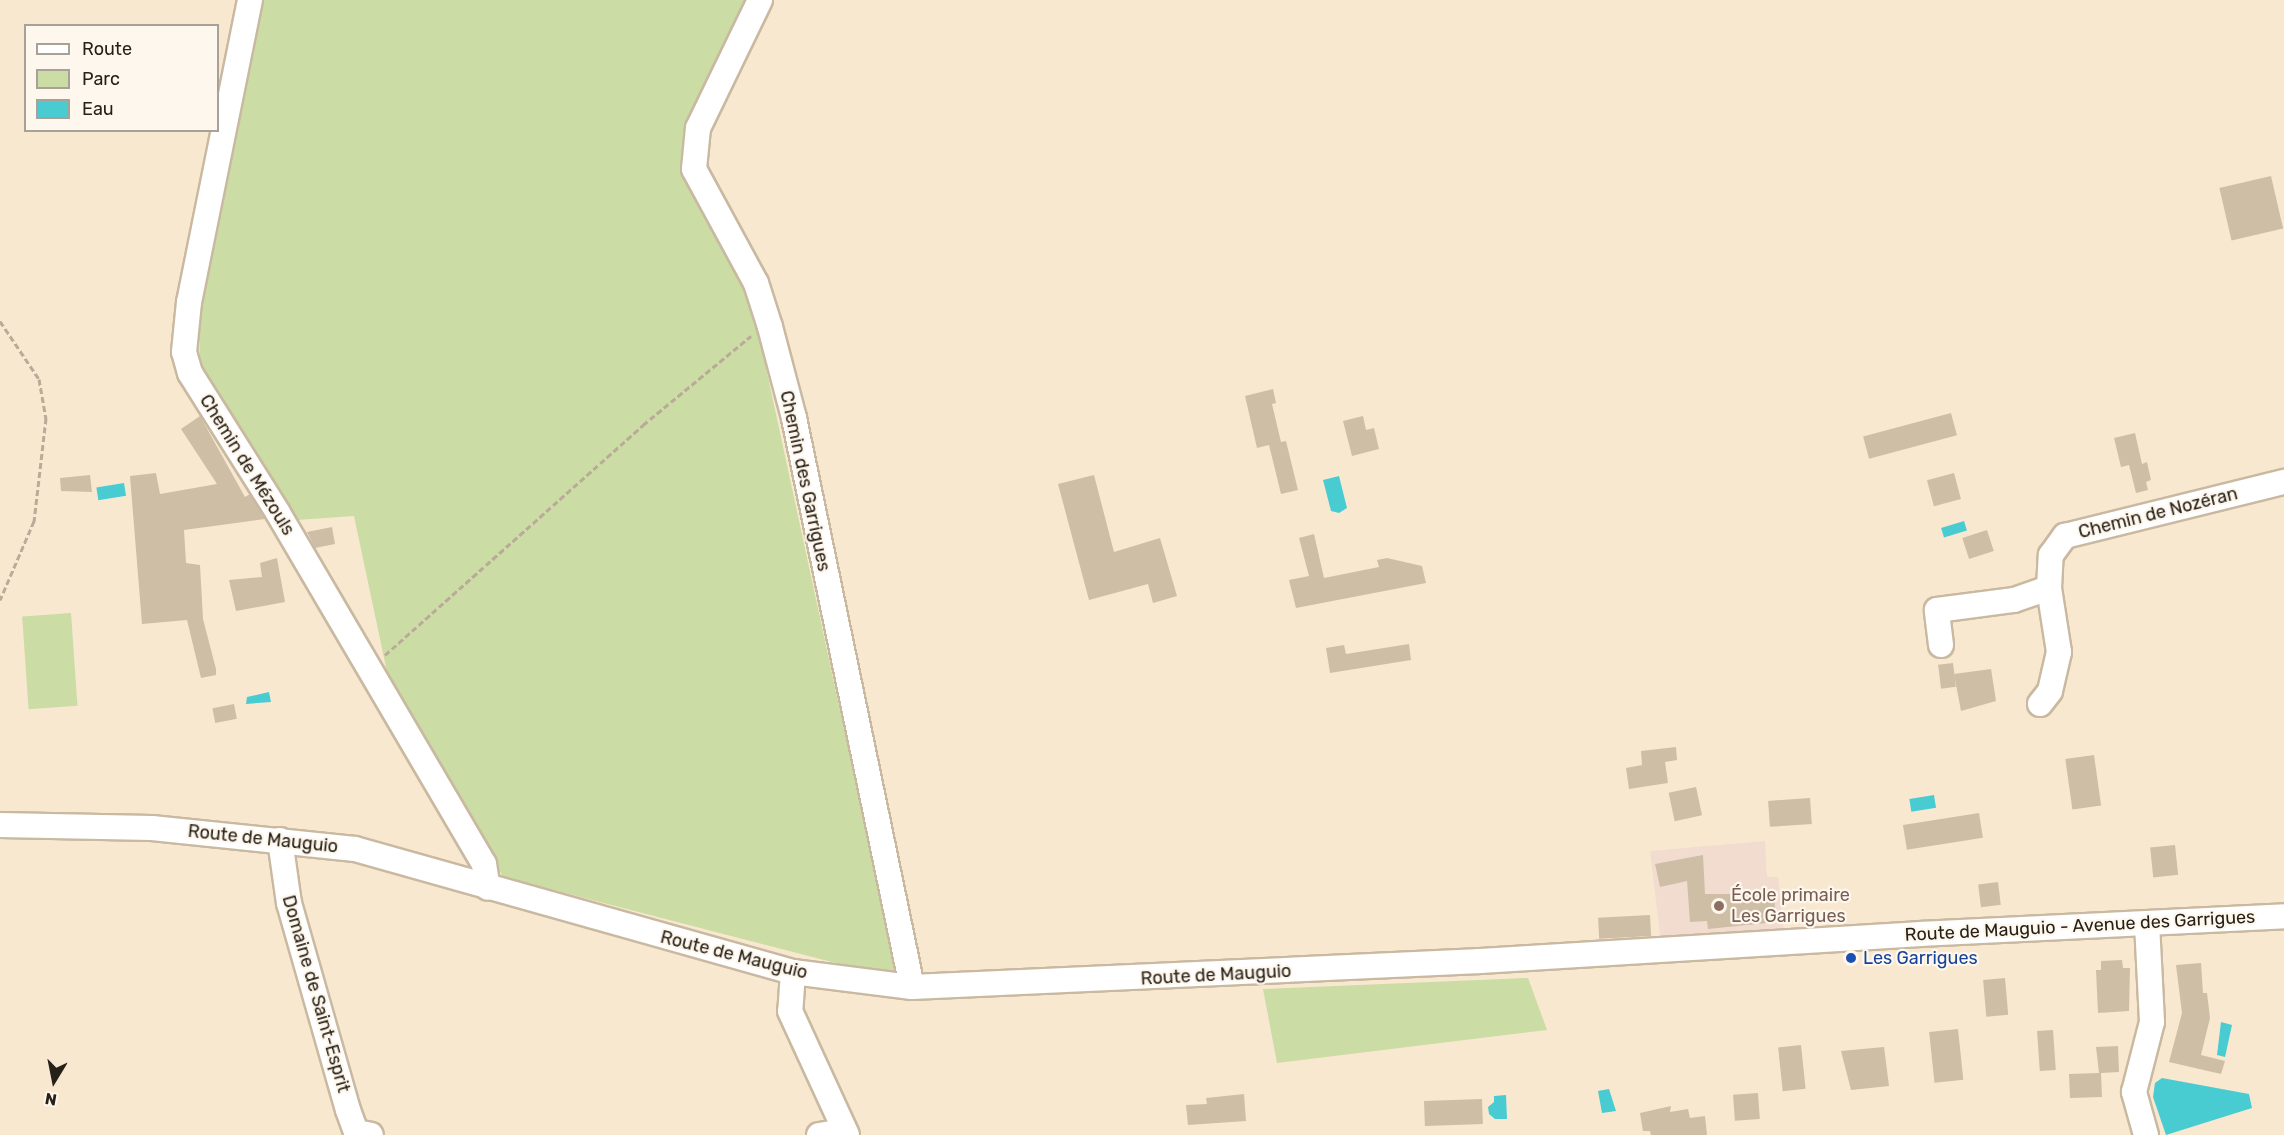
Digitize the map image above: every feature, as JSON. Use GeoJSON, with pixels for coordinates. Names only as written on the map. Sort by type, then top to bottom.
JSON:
{"type":"FeatureCollection","features":[{"type":"Feature","properties":{"kind":"street","name":"Chemin de Mézouls"},"geometry":{"type":"LineString","coordinates":[[250,0],[189,302],[184,352],[190,373],[370,668],[484,864],[488,888]]}},
{"type":"Feature","properties":{"kind":"street","name":"Chemin des Garrigues"},"geometry":{"type":"LineString","coordinates":[[760,0],[698,128],[693,159],[702,189],[756,283],[770,327],[794,418],[822,561],[895,888],[912,987]]}},
{"type":"Feature","properties":{"kind":"street","name":"Chemin de Nozéran"},"geometry":{"type":"LineString","coordinates":[[2040,704],[2049,691],[2059,652],[2049,588],[2051,555],[2065,536],[2284,482]]}},
{"type":"Feature","properties":{"kind":"street"},"geometry":{"type":"LineString","coordinates":[[1941,645],[1936,609],[2014,600],[2049,588]]}},
{"type":"Feature","properties":{"kind":"street","name":"Route de Mauguio"},"geometry":{"type":"LineString","coordinates":[[0,825],[152,828],[355,849],[793,972],[912,987],[1480,961]]}},
{"type":"Feature","properties":{"kind":"street","name":"Domaine de Saint-Esprit"},"geometry":{"type":"LineString","coordinates":[[280,840],[289,903],[348,1110],[356,1132],[371,1135]]}},
{"type":"Feature","properties":{"kind":"street","name":"Route de Mauguio - Avenue des Garrigues"},"geometry":{"type":"LineString","coordinates":[[1480,961],[2284,916]]}},
{"type":"Feature","properties":{"kind":"street"},"geometry":{"type":"LineString","coordinates":[[2146,1135],[2134,1092],[2152,1022],[2147,924]]}},
{"type":"Feature","properties":{"kind":"street"},"geometry":{"type":"LineString","coordinates":[[793,972],[790,1011],[846,1133],[819,1135]]}},
{"type":"Feature","properties":{"kind":"path"},"geometry":{"type":"LineString","coordinates":[[0,321],[39,380],[46,418],[33,521],[0,600]]}},
{"type":"Feature","properties":{"kind":"path"},"geometry":{"type":"LineString","coordinates":[[370,668],[724,355],[770,327]]}},
{"type":"Feature","properties":{"kind":"shaded area","name":"École primaire Les Garrigues"},"geometry":{"type":"Polygon","coordinates":[[[1765,841],[1767,877],[1778,877],[1784,933],[1661,943],[1650,851],[1765,841]]]}},
{"type":"Feature","properties":{"kind":"green space"},"geometry":{"type":"Polygon","coordinates":[[[263,0],[748,0],[681,161],[686,180],[752,303],[898,979],[503,877],[387,672],[354,516],[297,520],[200,375],[199,319],[263,0]]]}},
{"type":"Feature","properties":{"kind":"green space"},"geometry":{"type":"Polygon","coordinates":[[[71,613],[77,706],[29,709],[22,616],[71,613]]]}},
{"type":"Feature","properties":{"kind":"green space"},"geometry":{"type":"Polygon","coordinates":[[[1528,978],[1547,1030],[1277,1063],[1263,989],[1528,978]]]}},
{"type":"Feature","properties":{"kind":"water"},"geometry":{"type":"Polygon","coordinates":[[[1339,476],[1347,508],[1339,513],[1331,511],[1323,480],[1339,476]]]}},
{"type":"Feature","properties":{"kind":"water"},"geometry":{"type":"Polygon","coordinates":[[[124,483],[126,496],[98,500],[96,487],[124,483]]]}},
{"type":"Feature","properties":{"kind":"water"},"geometry":{"type":"Polygon","coordinates":[[[1964,521],[1967,531],[1944,538],[1941,528],[1964,521]]]}},
{"type":"Feature","properties":{"kind":"water"},"geometry":{"type":"Polygon","coordinates":[[[269,692],[271,702],[246,704],[247,697],[269,692]]]}},
{"type":"Feature","properties":{"kind":"water"},"geometry":{"type":"Polygon","coordinates":[[[1934,795],[1936,808],[1911,812],[1909,799],[1934,795]]]}},
{"type":"Feature","properties":{"kind":"water"},"geometry":{"type":"Polygon","coordinates":[[[2221,1022],[2232,1025],[2225,1057],[2217,1055],[2221,1022]]]}},
{"type":"Feature","properties":{"kind":"water"},"geometry":{"type":"Polygon","coordinates":[[[2162,1078],[2249,1094],[2252,1108],[2166,1135],[2153,1097],[2155,1083],[2162,1078]]]}},
{"type":"Feature","properties":{"kind":"water"},"geometry":{"type":"Polygon","coordinates":[[[1609,1089],[1616,1111],[1602,1113],[1598,1091],[1609,1089]]]}},
{"type":"Feature","properties":{"kind":"water"},"geometry":{"type":"Polygon","coordinates":[[[1506,1095],[1507,1119],[1495,1119],[1489,1114],[1488,1107],[1494,1102],[1494,1096],[1506,1095]]]}},
{"type":"Feature","properties":{"kind":"building"},"geometry":{"type":"Polygon","coordinates":[[[2271,176],[2283,229],[2232,241],[2219,188],[2271,176]]]}},
{"type":"Feature","properties":{"kind":"building"},"geometry":{"type":"Polygon","coordinates":[[[1273,389],[1276,403],[1272,404],[1281,442],[1286,441],[1298,490],[1281,494],[1269,445],[1257,448],[1245,396],[1273,389]]]}},
{"type":"Feature","properties":{"kind":"building"},"geometry":{"type":"Polygon","coordinates":[[[1951,413],[1957,435],[1869,459],[1863,437],[1951,413]]]}},
{"type":"Feature","properties":{"kind":"building"},"geometry":{"type":"Polygon","coordinates":[[[200,416],[245,497],[250,494],[265,519],[184,530],[186,563],[200,565],[203,619],[216,669],[216,675],[201,678],[187,620],[142,624],[130,476],[156,473],[160,494],[217,484],[181,429],[200,416]]]}},
{"type":"Feature","properties":{"kind":"building"},"geometry":{"type":"Polygon","coordinates":[[[1363,416],[1366,430],[1374,428],[1379,449],[1352,456],[1343,421],[1363,416]]]}},
{"type":"Feature","properties":{"kind":"building"},"geometry":{"type":"Polygon","coordinates":[[[2135,433],[2142,464],[2147,462],[2151,480],[2146,482],[2148,490],[2136,493],[2129,465],[2121,467],[2114,438],[2135,433]]]}},
{"type":"Feature","properties":{"kind":"building"},"geometry":{"type":"Polygon","coordinates":[[[1954,473],[1961,499],[1934,506],[1927,480],[1954,473]]]}},
{"type":"Feature","properties":{"kind":"building"},"geometry":{"type":"Polygon","coordinates":[[[90,475],[92,492],[61,491],[60,478],[90,475]]]}},
{"type":"Feature","properties":{"kind":"building"},"geometry":{"type":"Polygon","coordinates":[[[1094,475],[1114,552],[1160,538],[1177,596],[1153,603],[1148,584],[1089,600],[1058,484],[1094,475]]]}},
{"type":"Feature","properties":{"kind":"building"},"geometry":{"type":"Polygon","coordinates":[[[332,527],[335,544],[315,548],[307,532],[332,527]]]}},
{"type":"Feature","properties":{"kind":"building"},"geometry":{"type":"Polygon","coordinates":[[[1987,530],[1994,551],[1969,559],[1962,538],[1987,530]]]}},
{"type":"Feature","properties":{"kind":"building"},"geometry":{"type":"Polygon","coordinates":[[[1314,534],[1324,578],[1379,567],[1377,560],[1387,558],[1422,566],[1426,583],[1296,608],[1289,580],[1309,576],[1299,538],[1314,534]]]}},
{"type":"Feature","properties":{"kind":"building"},"geometry":{"type":"Polygon","coordinates":[[[277,558],[285,602],[236,611],[229,580],[262,577],[260,563],[277,558]]]}},
{"type":"Feature","properties":{"kind":"building"},"geometry":{"type":"Polygon","coordinates":[[[1409,644],[1411,660],[1330,673],[1326,648],[1344,645],[1346,654],[1409,644]]]}},
{"type":"Feature","properties":{"kind":"building"},"geometry":{"type":"Polygon","coordinates":[[[1953,663],[1956,687],[1941,689],[1938,665],[1953,663]]]}},
{"type":"Feature","properties":{"kind":"building"},"geometry":{"type":"Polygon","coordinates":[[[1991,669],[1996,701],[1961,711],[1954,674],[1991,669]]]}},
{"type":"Feature","properties":{"kind":"building"},"geometry":{"type":"Polygon","coordinates":[[[234,704],[237,719],[215,723],[212,708],[234,704]]]}},
{"type":"Feature","properties":{"kind":"building"},"geometry":{"type":"Polygon","coordinates":[[[1676,747],[1677,760],[1665,762],[1668,783],[1629,789],[1626,768],[1642,765],[1641,751],[1676,747]]]}},
{"type":"Feature","properties":{"kind":"building"},"geometry":{"type":"Polygon","coordinates":[[[2094,755],[2101,806],[2072,810],[2065,759],[2094,755]]]}},
{"type":"Feature","properties":{"kind":"building"},"geometry":{"type":"Polygon","coordinates":[[[1696,787],[1702,815],[1675,821],[1669,793],[1696,787]]]}},
{"type":"Feature","properties":{"kind":"building"},"geometry":{"type":"Polygon","coordinates":[[[1810,798],[1812,824],[1770,827],[1768,801],[1810,798]]]}},
{"type":"Feature","properties":{"kind":"building"},"geometry":{"type":"Polygon","coordinates":[[[1979,813],[1983,838],[1907,850],[1903,825],[1979,813]]]}},
{"type":"Feature","properties":{"kind":"building"},"geometry":{"type":"Polygon","coordinates":[[[2175,845],[2178,875],[2153,877],[2150,848],[2175,845]]]}},
{"type":"Feature","properties":{"kind":"building"},"geometry":{"type":"Polygon","coordinates":[[[1703,855],[1705,894],[1774,894],[1776,922],[1708,929],[1707,921],[1690,922],[1687,881],[1660,887],[1655,864],[1703,855]]]}},
{"type":"Feature","properties":{"kind":"building"},"geometry":{"type":"Polygon","coordinates":[[[1998,882],[2001,905],[1981,907],[1978,884],[1998,882]]]}},
{"type":"Feature","properties":{"kind":"building"},"geometry":{"type":"Polygon","coordinates":[[[1650,915],[1651,936],[1599,939],[1598,918],[1650,915]]]}},
{"type":"Feature","properties":{"kind":"building"},"geometry":{"type":"Polygon","coordinates":[[[2122,960],[2123,968],[2130,968],[2129,1011],[2098,1013],[2096,970],[2101,970],[2101,961],[2122,960]]]}},
{"type":"Feature","properties":{"kind":"building"},"geometry":{"type":"Polygon","coordinates":[[[2201,963],[2203,993],[2207,993],[2210,1018],[2201,1055],[2225,1061],[2221,1074],[2169,1062],[2182,1013],[2176,965],[2201,963]]]}},
{"type":"Feature","properties":{"kind":"building"},"geometry":{"type":"Polygon","coordinates":[[[2005,978],[2008,1015],[1986,1017],[1983,980],[2005,978]]]}},
{"type":"Feature","properties":{"kind":"building"},"geometry":{"type":"Polygon","coordinates":[[[1958,1029],[1963,1080],[1934,1083],[1929,1032],[1958,1029]]]}},
{"type":"Feature","properties":{"kind":"building"},"geometry":{"type":"Polygon","coordinates":[[[2053,1030],[2056,1070],[2040,1071],[2037,1031],[2053,1030]]]}},
{"type":"Feature","properties":{"kind":"building"},"geometry":{"type":"Polygon","coordinates":[[[1801,1045],[1806,1089],[1783,1091],[1778,1047],[1801,1045]]]}},
{"type":"Feature","properties":{"kind":"building"},"geometry":{"type":"Polygon","coordinates":[[[2118,1046],[2119,1072],[2101,1073],[2102,1097],[2070,1098],[2069,1074],[2099,1073],[2096,1047],[2118,1046]]]}},
{"type":"Feature","properties":{"kind":"building"},"geometry":{"type":"Polygon","coordinates":[[[1884,1047],[1889,1086],[1851,1090],[1841,1051],[1884,1047]]]}},
{"type":"Feature","properties":{"kind":"building"},"geometry":{"type":"Polygon","coordinates":[[[1758,1093],[1760,1119],[1735,1121],[1733,1095],[1758,1093]]]}},
{"type":"Feature","properties":{"kind":"building"},"geometry":{"type":"Polygon","coordinates":[[[1244,1094],[1246,1121],[1188,1125],[1186,1105],[1207,1104],[1206,1098],[1244,1094]]]}},
{"type":"Feature","properties":{"kind":"building"},"geometry":{"type":"Polygon","coordinates":[[[1482,1099],[1483,1124],[1425,1126],[1424,1101],[1482,1099]]]}},
{"type":"Feature","properties":{"kind":"building"},"geometry":{"type":"Polygon","coordinates":[[[1671,1106],[1670,1112],[1688,1109],[1690,1118],[1705,1116],[1707,1135],[1651,1135],[1650,1131],[1643,1131],[1640,1113],[1671,1106]]]}},
{"type":"Feature","properties":{"kind":"place","name":"École primaire Les Garrigues"},"geometry":{"type":"Point","coordinates":[1719,906]}},
{"type":"Feature","properties":{"kind":"place","name":"Les Garrigues"},"geometry":{"type":"Point","coordinates":[1851,958]}}]}
